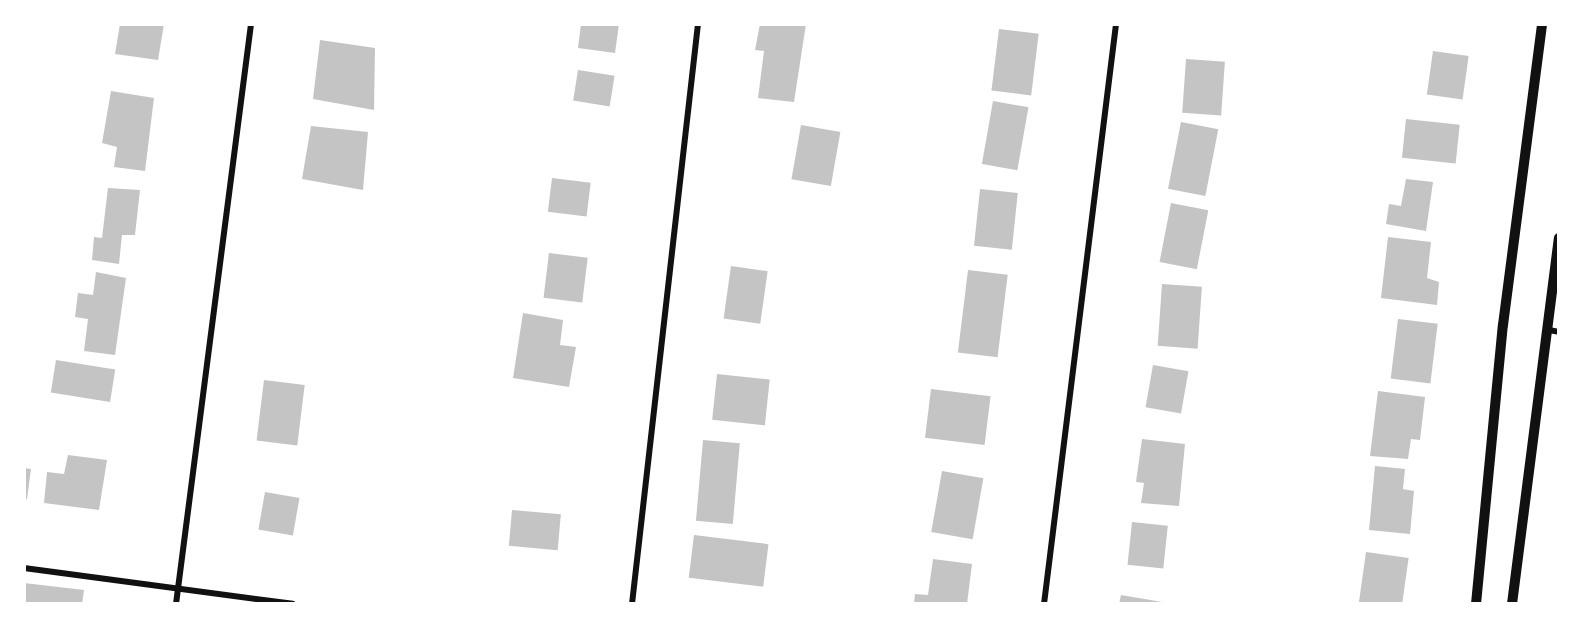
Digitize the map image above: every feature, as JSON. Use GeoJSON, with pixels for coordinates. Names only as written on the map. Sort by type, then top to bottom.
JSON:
{"type":"FeatureCollection","features":[{"type":"Feature","properties":{"kind":"street"},"geometry":{"type":"LineString","coordinates":[[176,604],[251,24]]}},
{"type":"Feature","properties":{"kind":"street"},"geometry":{"type":"LineString","coordinates":[[632,604],[698,24]]}},
{"type":"Feature","properties":{"kind":"street"},"geometry":{"type":"LineString","coordinates":[[1044,604],[1116,24]]}},
{"type":"Feature","properties":{"kind":"street"},"geometry":{"type":"LineString","coordinates":[[1476,604],[1503,325],[1542,24]]}},
{"type":"Feature","properties":{"kind":"street"},"geometry":{"type":"LineString","coordinates":[[1512,604],[1554,331],[1559,238]]}},
{"type":"Feature","properties":{"kind":"street"},"geometry":{"type":"LineString","coordinates":[[24,568],[293,604]]}},
{"type":"Feature","properties":{"kind":"building"},"geometry":{"type":"Polygon","coordinates":[[[120,24],[164,24],[158,60],[115,54],[120,24]]]}},
{"type":"Feature","properties":{"kind":"building"},"geometry":{"type":"Polygon","coordinates":[[[581,24],[619,24],[615,53],[578,48],[581,24]]]}},
{"type":"Feature","properties":{"kind":"building"},"geometry":{"type":"Polygon","coordinates":[[[760,24],[806,24],[794,102],[758,98],[764,51],[755,50],[760,24]]]}},
{"type":"Feature","properties":{"kind":"building"},"geometry":{"type":"Polygon","coordinates":[[[999,29],[1039,34],[1031,95],[991,91],[999,29]]]}},
{"type":"Feature","properties":{"kind":"building"},"geometry":{"type":"Polygon","coordinates":[[[320,40],[375,48],[374,110],[313,99],[320,40]]]}},
{"type":"Feature","properties":{"kind":"building"},"geometry":{"type":"Polygon","coordinates":[[[1433,51],[1469,56],[1463,100],[1427,95],[1433,51]]]}},
{"type":"Feature","properties":{"kind":"building"},"geometry":{"type":"Polygon","coordinates":[[[1186,59],[1225,62],[1221,116],[1182,113],[1186,59]]]}},
{"type":"Feature","properties":{"kind":"building"},"geometry":{"type":"Polygon","coordinates":[[[578,70],[615,76],[610,106],[573,101],[578,70]]]}},
{"type":"Feature","properties":{"kind":"building"},"geometry":{"type":"Polygon","coordinates":[[[111,91],[154,98],[145,171],[114,167],[117,147],[102,143],[111,91]]]}},
{"type":"Feature","properties":{"kind":"building"},"geometry":{"type":"Polygon","coordinates":[[[993,101],[1028,107],[1017,170],[982,164],[993,101]]]}},
{"type":"Feature","properties":{"kind":"building"},"geometry":{"type":"Polygon","coordinates":[[[1406,119],[1460,125],[1456,163],[1402,158],[1406,119]]]}},
{"type":"Feature","properties":{"kind":"building"},"geometry":{"type":"Polygon","coordinates":[[[1181,122],[1218,129],[1205,196],[1168,189],[1181,122]]]}},
{"type":"Feature","properties":{"kind":"building"},"geometry":{"type":"Polygon","coordinates":[[[801,125],[840,132],[831,186],[791,179],[801,125]]]}},
{"type":"Feature","properties":{"kind":"building"},"geometry":{"type":"Polygon","coordinates":[[[311,126],[368,132],[363,190],[302,179],[311,126]]]}},
{"type":"Feature","properties":{"kind":"building"},"geometry":{"type":"Polygon","coordinates":[[[552,178],[591,183],[587,216],[548,212],[552,178]]]}},
{"type":"Feature","properties":{"kind":"building"},"geometry":{"type":"Polygon","coordinates":[[[1406,179],[1433,182],[1426,231],[1386,224],[1389,204],[1401,206],[1406,179]]]}},
{"type":"Feature","properties":{"kind":"building"},"geometry":{"type":"Polygon","coordinates":[[[108,188],[140,190],[135,235],[122,235],[119,264],[92,260],[94,237],[102,238],[108,188]]]}},
{"type":"Feature","properties":{"kind":"building"},"geometry":{"type":"Polygon","coordinates":[[[980,189],[1018,193],[1012,250],[974,246],[980,189]]]}},
{"type":"Feature","properties":{"kind":"building"},"geometry":{"type":"Polygon","coordinates":[[[1171,203],[1208,210],[1197,269],[1160,262],[1171,203]]]}},
{"type":"Feature","properties":{"kind":"building"},"geometry":{"type":"Polygon","coordinates":[[[1388,237],[1431,242],[1427,278],[1439,282],[1437,305],[1381,298],[1388,237]]]}},
{"type":"Feature","properties":{"kind":"building"},"geometry":{"type":"Polygon","coordinates":[[[549,253],[588,258],[582,302],[544,298],[549,253]]]}},
{"type":"Feature","properties":{"kind":"building"},"geometry":{"type":"Polygon","coordinates":[[[731,266],[768,271],[760,324],[724,318],[731,266]]]}},
{"type":"Feature","properties":{"kind":"building"},"geometry":{"type":"Polygon","coordinates":[[[968,270],[1008,275],[998,357],[958,352],[968,270]]]}},
{"type":"Feature","properties":{"kind":"building"},"geometry":{"type":"Polygon","coordinates":[[[96,272],[126,278],[115,355],[84,351],[88,319],[75,317],[78,293],[93,295],[96,272]]]}},
{"type":"Feature","properties":{"kind":"building"},"geometry":{"type":"Polygon","coordinates":[[[1162,284],[1202,287],[1198,349],[1158,346],[1162,284]]]}},
{"type":"Feature","properties":{"kind":"building"},"geometry":{"type":"Polygon","coordinates":[[[523,313],[563,320],[560,345],[576,347],[569,387],[513,378],[523,313]]]}},
{"type":"Feature","properties":{"kind":"building"},"geometry":{"type":"Polygon","coordinates":[[[1398,319],[1438,324],[1430,383],[1391,379],[1398,319]]]}},
{"type":"Feature","properties":{"kind":"building"},"geometry":{"type":"Polygon","coordinates":[[[56,360],[115,369],[110,402],[51,393],[56,360]]]}},
{"type":"Feature","properties":{"kind":"building"},"geometry":{"type":"Polygon","coordinates":[[[1153,365],[1188,371],[1181,414],[1146,407],[1153,365]]]}},
{"type":"Feature","properties":{"kind":"building"},"geometry":{"type":"Polygon","coordinates":[[[717,374],[770,380],[765,425],[712,420],[717,374]]]}},
{"type":"Feature","properties":{"kind":"building"},"geometry":{"type":"Polygon","coordinates":[[[264,380],[305,385],[297,446],[257,441],[264,380]]]}},
{"type":"Feature","properties":{"kind":"building"},"geometry":{"type":"Polygon","coordinates":[[[931,389],[991,396],[985,445],[925,438],[931,389]]]}},
{"type":"Feature","properties":{"kind":"building"},"geometry":{"type":"Polygon","coordinates":[[[1378,391],[1425,397],[1420,440],[1411,439],[1408,459],[1370,456],[1378,391]]]}},
{"type":"Feature","properties":{"kind":"building"},"geometry":{"type":"Polygon","coordinates":[[[1142,439],[1185,444],[1179,506],[1141,503],[1144,483],[1136,482],[1142,439]]]}},
{"type":"Feature","properties":{"kind":"building"},"geometry":{"type":"Polygon","coordinates":[[[703,440],[740,443],[733,524],[696,521],[703,440]]]}},
{"type":"Feature","properties":{"kind":"building"},"geometry":{"type":"Polygon","coordinates":[[[68,455],[107,460],[99,510],[44,503],[47,472],[64,474],[68,455]]]}},
{"type":"Feature","properties":{"kind":"building"},"geometry":{"type":"Polygon","coordinates":[[[1375,466],[1405,469],[1403,489],[1414,491],[1410,534],[1369,530],[1375,466]]]}},
{"type":"Feature","properties":{"kind":"building"},"geometry":{"type":"Polygon","coordinates":[[[24,468],[31,469],[27,499],[24,499],[24,468]]]}},
{"type":"Feature","properties":{"kind":"building"},"geometry":{"type":"Polygon","coordinates":[[[942,471],[983,478],[973,539],[931,532],[942,471]]]}},
{"type":"Feature","properties":{"kind":"building"},"geometry":{"type":"Polygon","coordinates":[[[265,492],[299,498],[293,536],[258,529],[265,492]]]}},
{"type":"Feature","properties":{"kind":"building"},"geometry":{"type":"Polygon","coordinates":[[[512,510],[561,514],[558,550],[509,546],[512,510]]]}},
{"type":"Feature","properties":{"kind":"building"},"geometry":{"type":"Polygon","coordinates":[[[1132,522],[1168,526],[1163,569],[1128,565],[1132,522]]]}},
{"type":"Feature","properties":{"kind":"building"},"geometry":{"type":"Polygon","coordinates":[[[694,535],[768,544],[763,587],[689,578],[694,535]]]}},
{"type":"Feature","properties":{"kind":"building"},"geometry":{"type":"Polygon","coordinates":[[[1366,552],[1409,558],[1402,604],[1359,603],[1366,552]]]}},
{"type":"Feature","properties":{"kind":"building"},"geometry":{"type":"Polygon","coordinates":[[[933,559],[972,564],[967,604],[914,604],[915,594],[928,595],[933,559]]]}},
{"type":"Feature","properties":{"kind":"building"},"geometry":{"type":"Polygon","coordinates":[[[24,583],[84,590],[82,604],[24,604],[24,583]]]}},
{"type":"Feature","properties":{"kind":"building"},"geometry":{"type":"Polygon","coordinates":[[[1121,595],[1162,602],[1162,604],[1119,604],[1121,595]]]}}]}
